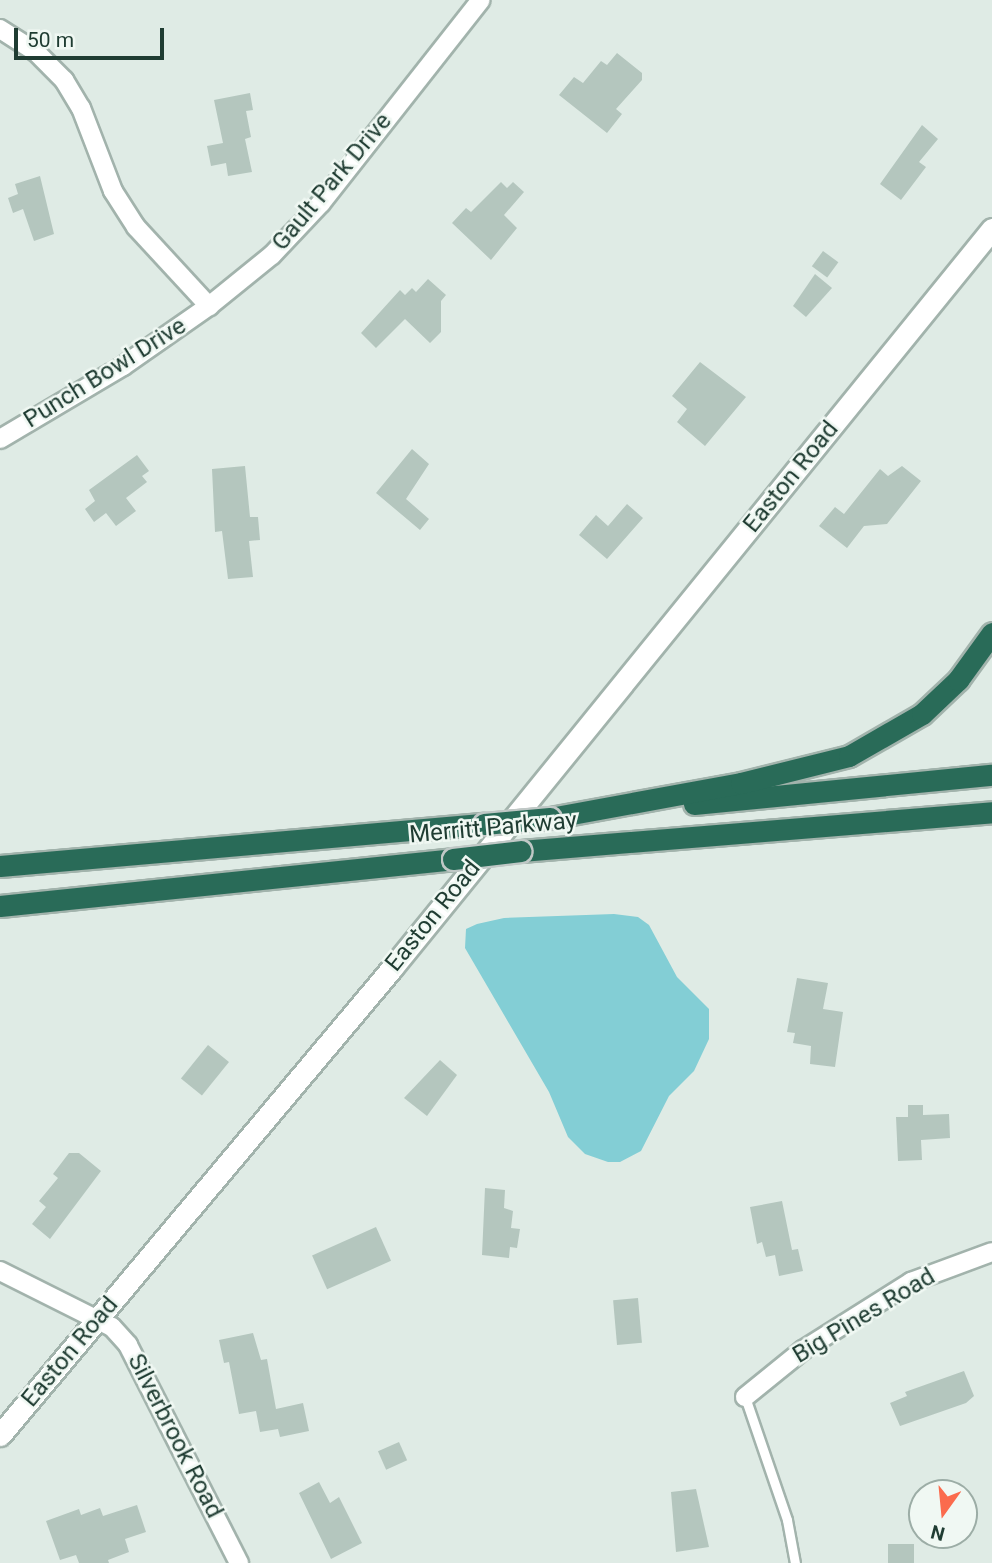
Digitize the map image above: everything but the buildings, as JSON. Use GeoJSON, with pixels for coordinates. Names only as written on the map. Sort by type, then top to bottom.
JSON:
{"type":"FeatureCollection","features":[{"type":"Feature","properties":{"kind":"highway"},"geometry":{"type":"LineString","coordinates":[[550,818],[741,783],[849,756],[922,714],[958,680],[992,633]]}},
{"type":"Feature","properties":{"kind":"highway","name":"Merritt Parkway"},"geometry":{"type":"LineString","coordinates":[[0,866],[550,818],[992,775]]}},
{"type":"Feature","properties":{"kind":"highway","name":"Merritt Parkway"},"geometry":{"type":"LineString","coordinates":[[0,906],[521,851],[992,812]]}},
{"type":"Feature","properties":{"kind":"main road","name":"Easton Road"},"geometry":{"type":"LineString","coordinates":[[0,1435],[392,968],[992,229]]}},
{"type":"Feature","properties":{"kind":"street","name":"Gault Park Drive"},"geometry":{"type":"LineString","coordinates":[[209,306],[306,220],[481,0]]}},
{"type":"Feature","properties":{"kind":"street"},"geometry":{"type":"LineString","coordinates":[[0,29],[36,52],[64,80],[130,218],[209,306]]}},
{"type":"Feature","properties":{"kind":"street","name":"Punch Bowl Drive"},"geometry":{"type":"LineString","coordinates":[[0,439],[123,366],[209,306]]}},
{"type":"Feature","properties":{"kind":"street","name":"Big Pines Road"},"geometry":{"type":"LineString","coordinates":[[746,1397],[803,1350],[911,1282],[992,1252]]}},
{"type":"Feature","properties":{"kind":"street","name":"Silverbrook Road"},"geometry":{"type":"LineString","coordinates":[[0,1271],[98,1320],[128,1345],[239,1563]]}},
{"type":"Feature","properties":{"kind":"lane"},"geometry":{"type":"LineString","coordinates":[[746,1397],[787,1520],[795,1563]]}},
{"type":"Feature","properties":{"kind":"water"},"geometry":{"type":"Polygon","coordinates":[[[614,914],[638,917],[649,925],[677,977],[709,1009],[709,1039],[694,1071],[669,1096],[641,1151],[620,1162],[608,1162],[585,1154],[568,1137],[549,1092],[465,948],[466,929],[477,924],[504,918],[614,914]]]}}]}
